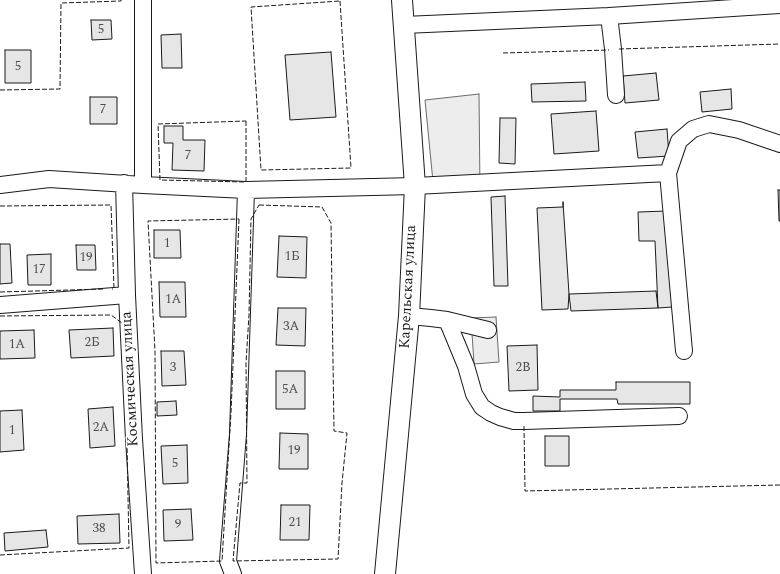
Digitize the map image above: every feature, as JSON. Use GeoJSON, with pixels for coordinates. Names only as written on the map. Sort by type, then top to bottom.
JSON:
{"type":"FeatureCollection","features":[{"type":"Feature","properties":{"kind":"main road","name":"Карельская улица"},"geometry":{"type":"LineString","coordinates":[[385,574],[409,316],[415,186],[402,0]]}},
{"type":"Feature","properties":{"kind":"street"},"geometry":{"type":"LineString","coordinates":[[143,0],[143,185]]}},
{"type":"Feature","properties":{"kind":"street"},"geometry":{"type":"LineString","coordinates":[[404,25],[609,16],[780,5]]}},
{"type":"Feature","properties":{"kind":"street"},"geometry":{"type":"LineString","coordinates":[[609,16],[616,95]]}},
{"type":"Feature","properties":{"kind":"street"},"geometry":{"type":"LineString","coordinates":[[684,351],[668,173],[679,141],[693,129],[709,124],[739,130],[780,144]]}},
{"type":"Feature","properties":{"kind":"street"},"geometry":{"type":"LineString","coordinates":[[0,185],[50,179],[246,190],[415,186],[668,173]]}},
{"type":"Feature","properties":{"kind":"street","name":"Космическая улица"},"geometry":{"type":"LineString","coordinates":[[124,184],[127,295],[134,440],[143,574]]}},
{"type":"Feature","properties":{"kind":"street"},"geometry":{"type":"LineString","coordinates":[[232,574],[228,561],[238,434],[246,190]]}},
{"type":"Feature","properties":{"kind":"street"},"geometry":{"type":"LineString","coordinates":[[0,305],[127,295]]}},
{"type":"Feature","properties":{"kind":"street"},"geometry":{"type":"LineString","coordinates":[[409,316],[447,320],[488,330]]}},
{"type":"Feature","properties":{"kind":"street"},"geometry":{"type":"LineString","coordinates":[[447,320],[466,366],[474,394],[482,407],[500,417],[514,421],[524,421],[679,416]]}},
{"type":"Feature","properties":{"kind":"shaded area"},"geometry":{"type":"Polygon","coordinates":[[[479,94],[480,190],[434,192],[425,100],[479,94]]]}},
{"type":"Feature","properties":{"kind":"shaded area"},"geometry":{"type":"Polygon","coordinates":[[[496,317],[499,362],[474,364],[471,318],[496,317]]]}},
{"type":"Feature","properties":{"kind":"building"},"geometry":{"type":"Polygon","coordinates":[[[91,20],[111,20],[112,39],[92,40],[91,20]]]}},
{"type":"Feature","properties":{"kind":"building"},"geometry":{"type":"Polygon","coordinates":[[[181,34],[182,68],[162,68],[161,35],[181,34]]]}},
{"type":"Feature","properties":{"kind":"building"},"geometry":{"type":"Polygon","coordinates":[[[5,50],[31,50],[31,83],[5,83],[5,50]]]}},
{"type":"Feature","properties":{"kind":"building"},"geometry":{"type":"Polygon","coordinates":[[[331,52],[336,117],[290,120],[285,55],[331,52]]]}},
{"type":"Feature","properties":{"kind":"building"},"geometry":{"type":"Polygon","coordinates":[[[656,73],[659,100],[625,103],[623,76],[656,73]]]}},
{"type":"Feature","properties":{"kind":"building"},"geometry":{"type":"Polygon","coordinates":[[[585,82],[586,101],[532,102],[531,84],[585,82]]]}},
{"type":"Feature","properties":{"kind":"building"},"geometry":{"type":"Polygon","coordinates":[[[731,89],[732,109],[702,112],[700,92],[731,89]]]}},
{"type":"Feature","properties":{"kind":"building"},"geometry":{"type":"Polygon","coordinates":[[[90,97],[117,97],[117,124],[90,124],[90,97]]]}},
{"type":"Feature","properties":{"kind":"building"},"geometry":{"type":"Polygon","coordinates":[[[596,111],[599,151],[554,154],[551,114],[596,111]]]}},
{"type":"Feature","properties":{"kind":"building"},"geometry":{"type":"Polygon","coordinates":[[[500,118],[516,118],[515,164],[499,163],[500,118]]]}},
{"type":"Feature","properties":{"kind":"building"},"geometry":{"type":"Polygon","coordinates":[[[164,126],[183,126],[183,140],[205,140],[204,171],[172,170],[173,143],[164,143],[164,126]]]}},
{"type":"Feature","properties":{"kind":"building"},"geometry":{"type":"Polygon","coordinates":[[[667,129],[669,156],[638,158],[635,132],[667,129]]]}},
{"type":"Feature","properties":{"kind":"building"},"geometry":{"type":"Polygon","coordinates":[[[778,190],[780,190],[780,221],[779,221],[778,190]]]}},
{"type":"Feature","properties":{"kind":"building"},"geometry":{"type":"Polygon","coordinates":[[[505,196],[508,286],[494,286],[491,197],[505,196]]]}},
{"type":"Feature","properties":{"kind":"building"},"geometry":{"type":"Polygon","coordinates":[[[563,202],[569,294],[568,309],[542,310],[537,208],[563,207],[563,202]]]}},
{"type":"Feature","properties":{"kind":"building"},"geometry":{"type":"Polygon","coordinates":[[[667,211],[672,307],[658,308],[655,241],[639,241],[638,212],[667,211]]]}},
{"type":"Feature","properties":{"kind":"building"},"geometry":{"type":"Polygon","coordinates":[[[154,230],[180,230],[181,258],[154,258],[154,230]]]}},
{"type":"Feature","properties":{"kind":"building"},"geometry":{"type":"Polygon","coordinates":[[[279,236],[307,237],[306,278],[277,277],[279,236]]]}},
{"type":"Feature","properties":{"kind":"building"},"geometry":{"type":"Polygon","coordinates":[[[0,244],[10,244],[12,283],[0,284],[0,244]]]}},
{"type":"Feature","properties":{"kind":"building"},"geometry":{"type":"Polygon","coordinates":[[[76,245],[95,245],[96,270],[77,270],[76,245]]]}},
{"type":"Feature","properties":{"kind":"building"},"geometry":{"type":"Polygon","coordinates":[[[51,254],[51,285],[28,285],[27,255],[51,254]]]}},
{"type":"Feature","properties":{"kind":"building"},"geometry":{"type":"Polygon","coordinates":[[[159,282],[185,282],[186,317],[160,317],[159,282]]]}},
{"type":"Feature","properties":{"kind":"building"},"geometry":{"type":"Polygon","coordinates":[[[656,291],[658,308],[571,311],[569,294],[656,291]]]}},
{"type":"Feature","properties":{"kind":"building"},"geometry":{"type":"Polygon","coordinates":[[[278,308],[306,308],[305,346],[276,345],[278,308]]]}},
{"type":"Feature","properties":{"kind":"building"},"geometry":{"type":"Polygon","coordinates":[[[113,328],[114,356],[71,358],[69,330],[113,328]]]}},
{"type":"Feature","properties":{"kind":"building"},"geometry":{"type":"Polygon","coordinates":[[[34,330],[35,358],[0,359],[0,331],[34,330]]]}},
{"type":"Feature","properties":{"kind":"building"},"geometry":{"type":"Polygon","coordinates":[[[537,345],[538,390],[509,391],[507,346],[537,345]]]}},
{"type":"Feature","properties":{"kind":"building"},"geometry":{"type":"Polygon","coordinates":[[[161,351],[184,351],[186,385],[162,386],[161,351]]]}},
{"type":"Feature","properties":{"kind":"building"},"geometry":{"type":"Polygon","coordinates":[[[276,371],[305,371],[305,409],[276,409],[276,371]]]}},
{"type":"Feature","properties":{"kind":"building"},"geometry":{"type":"Polygon","coordinates":[[[616,382],[690,382],[690,404],[618,404],[617,399],[560,399],[560,411],[533,411],[533,396],[560,397],[560,390],[616,390],[616,382]]]}},
{"type":"Feature","properties":{"kind":"building"},"geometry":{"type":"Polygon","coordinates":[[[176,401],[177,415],[157,416],[157,402],[176,401]]]}},
{"type":"Feature","properties":{"kind":"building"},"geometry":{"type":"Polygon","coordinates":[[[113,407],[115,446],[90,448],[88,409],[113,407]]]}},
{"type":"Feature","properties":{"kind":"building"},"geometry":{"type":"Polygon","coordinates":[[[22,410],[24,450],[0,452],[0,411],[22,410]]]}},
{"type":"Feature","properties":{"kind":"building"},"geometry":{"type":"Polygon","coordinates":[[[280,433],[308,434],[308,469],[279,469],[280,433]]]}},
{"type":"Feature","properties":{"kind":"building"},"geometry":{"type":"Polygon","coordinates":[[[545,436],[569,436],[569,466],[545,466],[545,436]]]}},
{"type":"Feature","properties":{"kind":"building"},"geometry":{"type":"Polygon","coordinates":[[[187,445],[188,483],[163,484],[161,446],[187,445]]]}},
{"type":"Feature","properties":{"kind":"building"},"geometry":{"type":"Polygon","coordinates":[[[281,505],[310,505],[309,540],[280,540],[281,505]]]}},
{"type":"Feature","properties":{"kind":"building"},"geometry":{"type":"Polygon","coordinates":[[[191,509],[193,540],[164,541],[163,510],[191,509]]]}},
{"type":"Feature","properties":{"kind":"building"},"geometry":{"type":"Polygon","coordinates":[[[119,514],[120,543],[78,544],[77,516],[119,514]]]}},
{"type":"Feature","properties":{"kind":"building"},"geometry":{"type":"Polygon","coordinates":[[[46,530],[48,547],[5,551],[4,533],[46,530]]]}},
{"type":"Feature","properties":{"kind":"fence"},"geometry":{"type":"LineString","coordinates":[[0,90],[60,89],[61,3],[121,0]]}},
{"type":"Feature","properties":{"kind":"fence"},"geometry":{"type":"LineString","coordinates":[[340,1],[351,168],[261,170],[251,7],[340,1]]}},
{"type":"Feature","properties":{"kind":"fence"},"geometry":{"type":"LineString","coordinates":[[619,49],[780,44]]}},
{"type":"Feature","properties":{"kind":"fence"},"geometry":{"type":"LineString","coordinates":[[503,53],[609,50]]}},
{"type":"Feature","properties":{"kind":"fence"},"geometry":{"type":"LineString","coordinates":[[246,121],[246,182],[160,180],[158,124],[246,121]]}},
{"type":"Feature","properties":{"kind":"fence"},"geometry":{"type":"LineString","coordinates":[[0,206],[111,205],[114,289],[112,289]]}},
{"type":"Feature","properties":{"kind":"fence"},"geometry":{"type":"LineString","coordinates":[[259,205],[322,207],[331,223],[334,431],[347,433],[342,483],[338,559],[233,561],[240,483],[247,483],[246,363],[249,315],[251,219],[259,205]]}},
{"type":"Feature","properties":{"kind":"fence"},"geometry":{"type":"LineString","coordinates":[[239,219],[231,413],[222,561],[156,563],[155,351],[148,221],[239,219]]}},
{"type":"Feature","properties":{"kind":"fence"},"geometry":{"type":"LineString","coordinates":[[0,292],[104,289]]}},
{"type":"Feature","properties":{"kind":"fence"},"geometry":{"type":"LineString","coordinates":[[0,316],[111,315],[122,323]]}},
{"type":"Feature","properties":{"kind":"fence"},"geometry":{"type":"LineString","coordinates":[[524,426],[525,491],[780,485]]}},
{"type":"Feature","properties":{"kind":"fence"},"geometry":{"type":"LineString","coordinates":[[0,555],[129,548],[127,444]]}}]}
